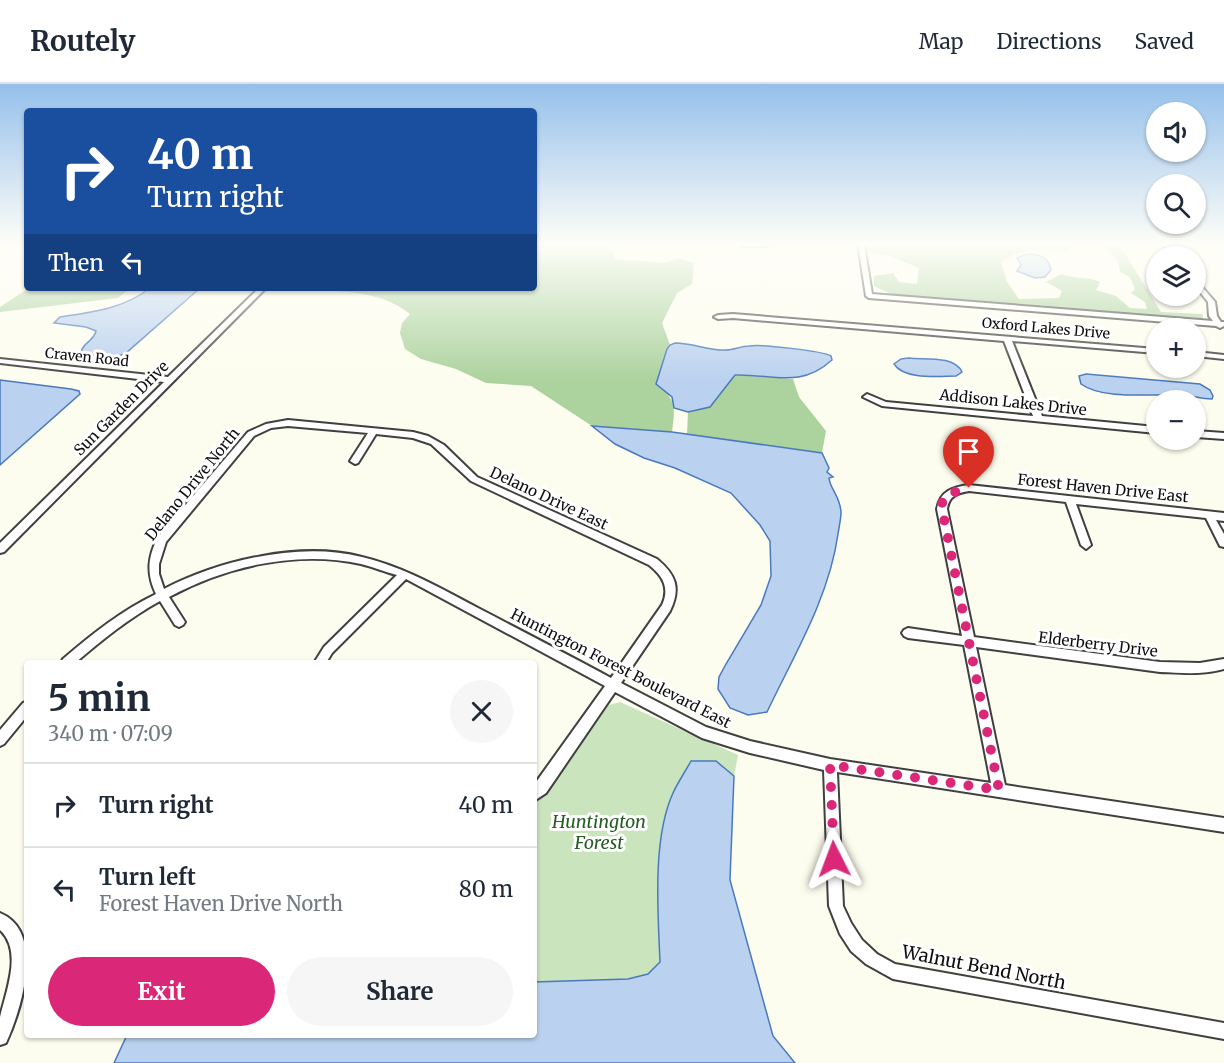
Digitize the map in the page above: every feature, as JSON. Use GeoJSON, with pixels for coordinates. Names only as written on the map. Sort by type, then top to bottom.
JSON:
{"type":"FeatureCollection","features":[{"type":"Feature","properties":{"kind":"street"},"geometry":{"type":"LineString","coordinates":[[868,290],[869,296],[1221,324]]}},
{"type":"Feature","properties":{"kind":"street","name":"Sun Garden Drive"},"geometry":{"type":"LineString","coordinates":[[0,549],[260,291]]}},
{"type":"Feature","properties":{"kind":"street"},"geometry":{"type":"LineString","coordinates":[[1206,296],[1211,303],[1213,316],[1224,331]]}},
{"type":"Feature","properties":{"kind":"street","name":"Oxford Lakes Drive"},"geometry":{"type":"LineString","coordinates":[[718,316],[1146,350]]}},
{"type":"Feature","properties":{"kind":"street"},"geometry":{"type":"LineString","coordinates":[[1007,338],[1038,418]]}},
{"type":"Feature","properties":{"kind":"street"},"geometry":{"type":"LineString","coordinates":[[1206,355],[1224,357]]}},
{"type":"Feature","properties":{"kind":"street","name":"Craven Road"},"geometry":{"type":"LineString","coordinates":[[0,361],[170,380]]}},
{"type":"Feature","properties":{"kind":"street","name":"Addison Lakes Drive"},"geometry":{"type":"LineString","coordinates":[[867,397],[885,404],[1146,429]]}},
{"type":"Feature","properties":{"kind":"street","name":"Delano Drive East"},"geometry":{"type":"LineString","coordinates":[[260,429],[288,423],[413,435],[432,440],[446,448],[465,473],[484,485],[653,562],[665,571],[670,579],[672,597],[613,685]]}},
{"type":"Feature","properties":{"kind":"street","name":"Delano Drive North"},"geometry":{"type":"LineString","coordinates":[[179,622],[154,577],[152,566],[155,554],[162,540],[244,440],[260,429]]}},
{"type":"Feature","properties":{"kind":"street"},"geometry":{"type":"LineString","coordinates":[[355,461],[374,431]]}},
{"type":"Feature","properties":{"kind":"street"},"geometry":{"type":"LineString","coordinates":[[1206,435],[1224,436]]}},
{"type":"Feature","properties":{"kind":"street","name":"Forest Haven Drive East"},"geometry":{"type":"LineString","coordinates":[[969,642],[942,509],[945,498],[954,491],[969,488],[1224,517]]}},
{"type":"Feature","properties":{"kind":"street"},"geometry":{"type":"LineString","coordinates":[[1070,500],[1086,545]]}},
{"type":"Feature","properties":{"kind":"street"},"geometry":{"type":"LineString","coordinates":[[1209,515],[1224,543]]}},
{"type":"Feature","properties":{"kind":"street","name":"Huntington Forest Boulevard East"},"geometry":{"type":"LineString","coordinates":[[71,660],[116,622],[163,595],[224,569],[283,556],[328,554],[352,557],[381,563],[405,574],[702,732],[726,741],[776,755],[830,765],[1224,825]]}},
{"type":"Feature","properties":{"kind":"street"},"geometry":{"type":"LineString","coordinates":[[322,660],[328,650],[405,574]]}},
{"type":"Feature","properties":{"kind":"street","name":"Elderberry Drive"},"geometry":{"type":"LineString","coordinates":[[908,633],[1160,667],[1213,668],[1224,664]]}},
{"type":"Feature","properties":{"kind":"street"},"geometry":{"type":"LineString","coordinates":[[969,642],[999,790]]}},
{"type":"Feature","properties":{"kind":"street"},"geometry":{"type":"LineString","coordinates":[[537,791],[613,685]]}},
{"type":"Feature","properties":{"kind":"street"},"geometry":{"type":"LineString","coordinates":[[0,740],[24,711]]}},
{"type":"Feature","properties":{"kind":"street","name":"Walnut Bend North"},"geometry":{"type":"LineString","coordinates":[[830,765],[836,906],[844,928],[856,946],[871,960],[893,971],[1224,1031]]}},
{"type":"Feature","properties":{"kind":"street"},"geometry":{"type":"LineString","coordinates":[[0,920],[12,934],[17,951],[18,977],[14,1003],[0,1037]]}},
{"type":"Feature","properties":{"kind":"green space"},"geometry":{"type":"Polygon","coordinates":[[[683,290],[677,293],[662,323],[670,345],[656,384],[668,394],[673,405],[672,432],[592,426],[531,386],[486,383],[456,369],[421,359],[405,349],[400,333],[402,323],[410,314],[379,298],[333,291],[683,290]]]}},
{"type":"Feature","properties":{"kind":"green space"},"geometry":{"type":"Polygon","coordinates":[[[882,290],[1012,290],[1019,299],[1059,298],[1062,291],[1060,290],[1096,290],[1116,296],[1130,308],[1147,309],[1146,306],[1157,306],[1161,312],[1202,314],[1203,317],[1166,318],[891,294],[882,290]]]}},
{"type":"Feature","properties":{"kind":"green space"},"geometry":{"type":"Polygon","coordinates":[[[1134,290],[1146,290],[1146,306],[1145,302],[1131,293],[1134,290]]]}},
{"type":"Feature","properties":{"kind":"green space"},"geometry":{"type":"Polygon","coordinates":[[[24,291],[126,291],[118,298],[0,312],[0,307],[24,291]]]}},
{"type":"Feature","properties":{"kind":"green space"},"geometry":{"type":"Polygon","coordinates":[[[735,375],[793,379],[799,397],[826,431],[822,453],[687,434],[688,412],[710,407],[735,375]]]}},
{"type":"Feature","properties":{"kind":"green space","name":"Huntington Forest"},"geometry":{"type":"Polygon","coordinates":[[[620,702],[738,755],[734,776],[716,761],[673,795],[666,816],[658,873],[660,962],[648,974],[628,979],[537,982],[537,801],[545,795],[609,705],[620,702]]]}},
{"type":"Feature","properties":{"kind":"water"},"geometry":{"type":"Polygon","coordinates":[[[146,291],[197,291],[126,353],[114,358],[81,353],[96,331],[86,327],[54,323],[60,317],[118,305],[146,291]]]}},
{"type":"Feature","properties":{"kind":"water"},"geometry":{"type":"Polygon","coordinates":[[[675,343],[720,350],[746,346],[792,348],[826,354],[831,356],[832,360],[820,369],[797,377],[735,375],[710,407],[688,412],[674,408],[672,397],[656,384],[667,349],[675,343]]]}},
{"type":"Feature","properties":{"kind":"water"},"geometry":{"type":"Polygon","coordinates":[[[901,359],[946,361],[958,367],[962,372],[956,376],[922,376],[906,373],[894,364],[901,359]]]}},
{"type":"Feature","properties":{"kind":"water"},"geometry":{"type":"Polygon","coordinates":[[[1086,374],[1200,384],[1210,390],[1213,396],[1212,399],[1206,399],[1206,390],[1146,390],[1146,395],[1103,393],[1081,384],[1079,376],[1086,374]]]}},
{"type":"Feature","properties":{"kind":"water"},"geometry":{"type":"Polygon","coordinates":[[[0,380],[71,389],[79,391],[80,394],[0,465],[0,380]]]}},
{"type":"Feature","properties":{"kind":"water"},"geometry":{"type":"Polygon","coordinates":[[[592,426],[672,432],[822,453],[829,468],[827,472],[833,477],[829,478],[841,512],[833,558],[819,603],[767,712],[748,715],[730,708],[718,689],[719,677],[761,605],[771,576],[770,541],[760,525],[731,493],[675,468],[644,458],[615,444],[592,426]]]}},
{"type":"Feature","properties":{"kind":"water"},"geometry":{"type":"Polygon","coordinates":[[[691,761],[716,761],[734,776],[730,880],[773,1036],[795,1063],[114,1063],[126,1038],[537,1038],[537,982],[628,979],[648,974],[660,962],[659,854],[666,811],[691,761]]]}},
{"type":"Feature","properties":{"kind":"route"},"geometry":{"type":"LineString","coordinates":[[834,859],[830,765],[999,790],[942,509],[942,503],[948,494],[969,488]]}}]}
